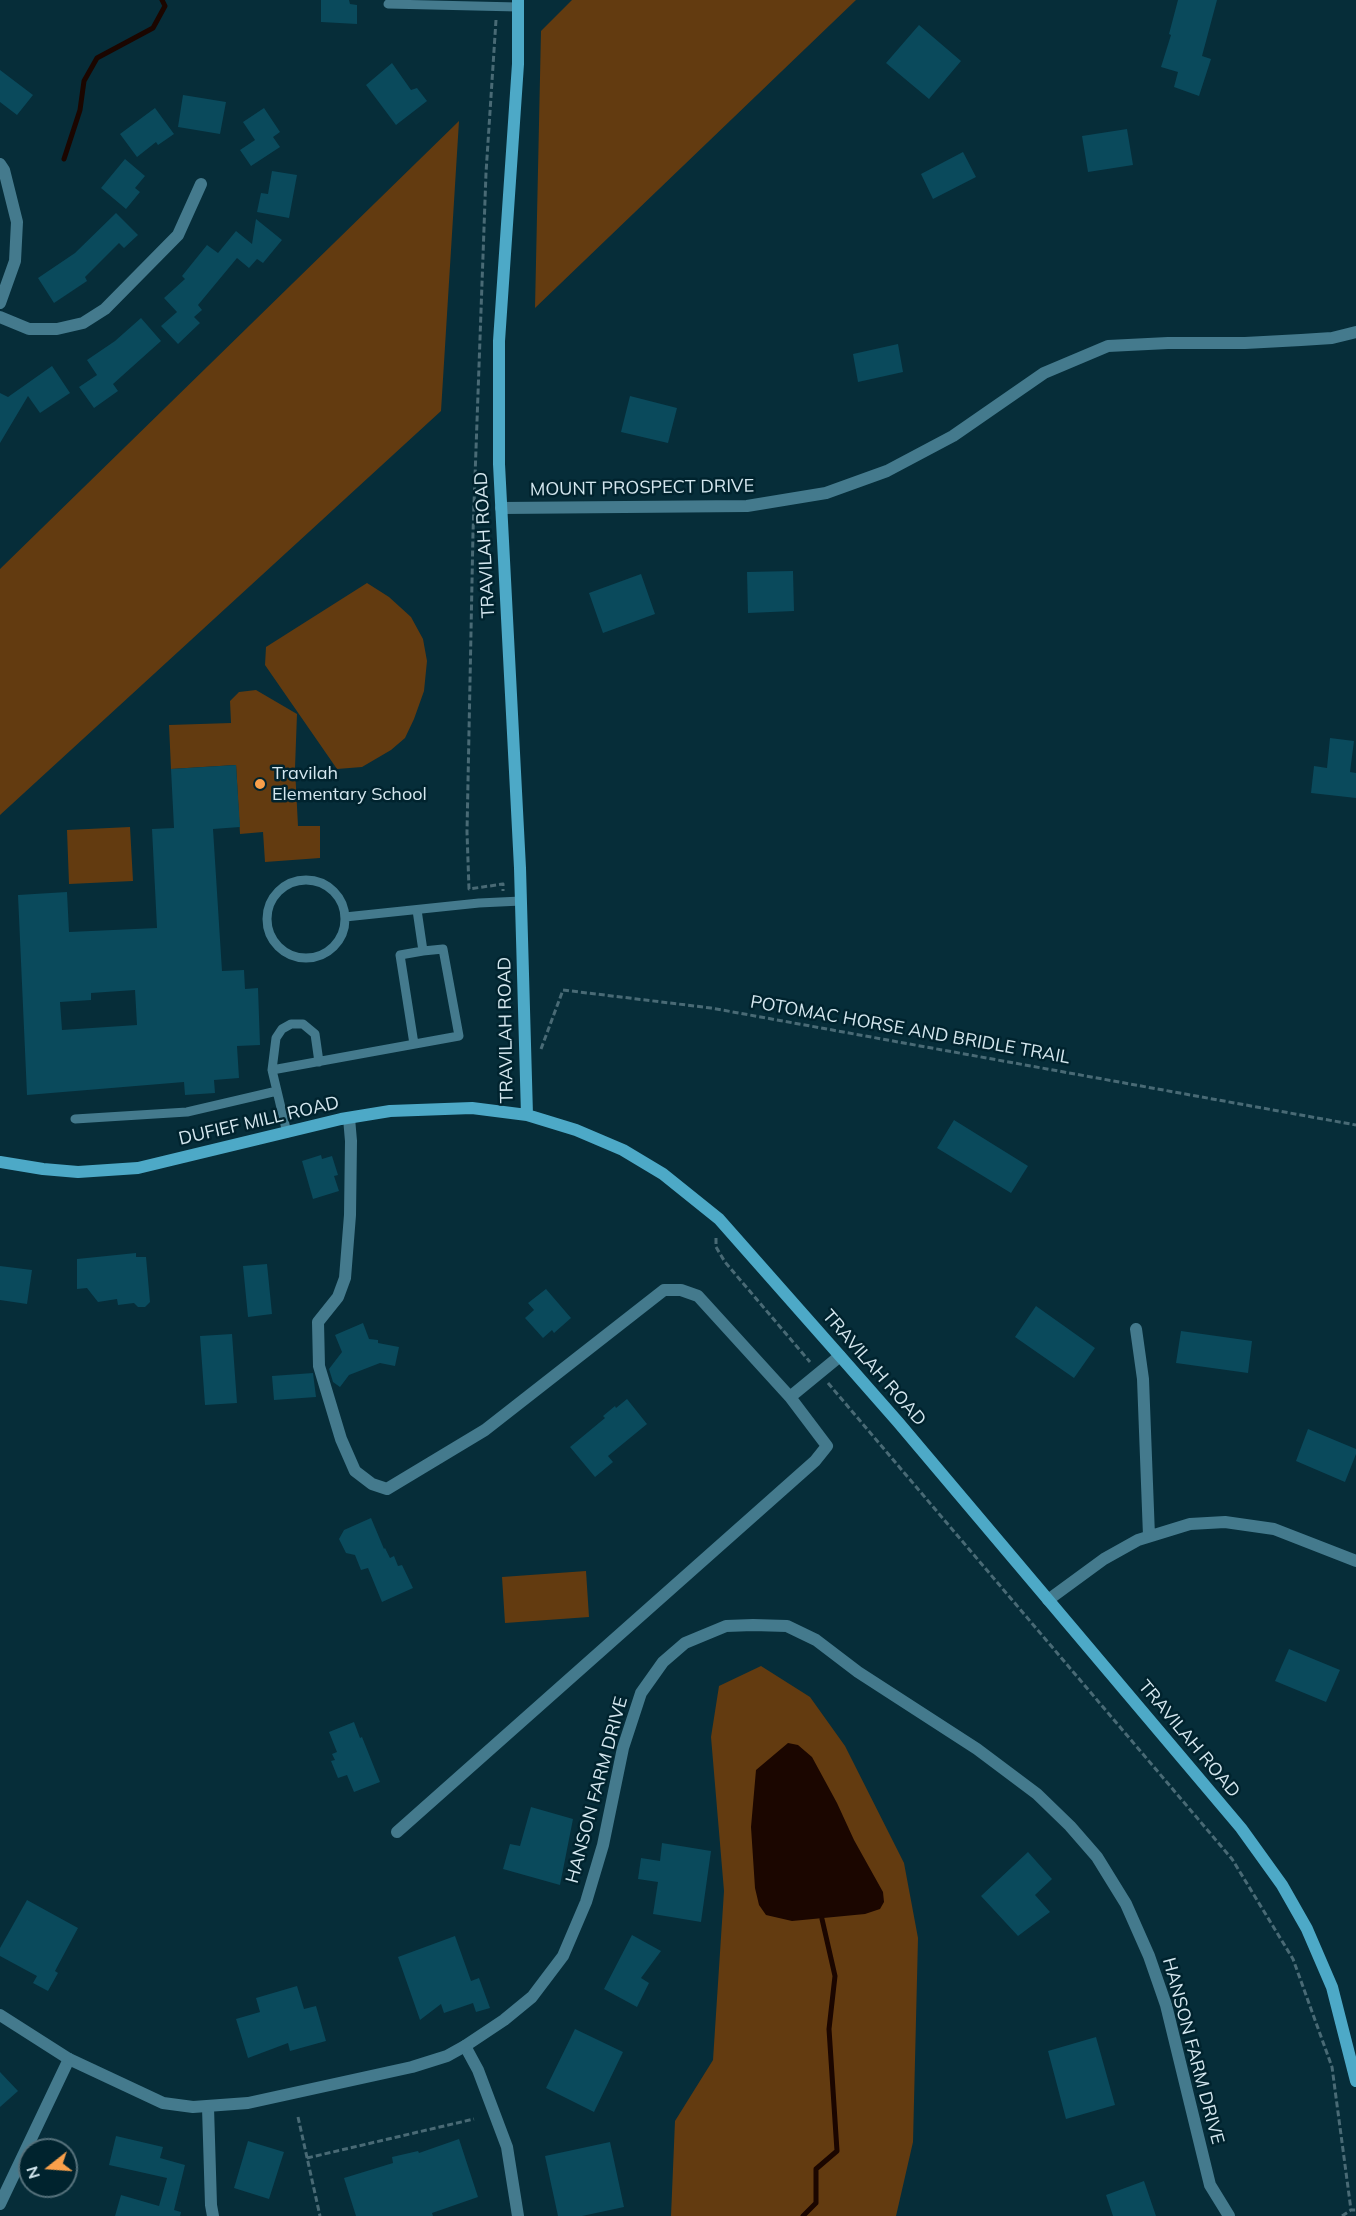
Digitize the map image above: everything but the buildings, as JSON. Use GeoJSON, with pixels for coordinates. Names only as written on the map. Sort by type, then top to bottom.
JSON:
{"type":"FeatureCollection","features":[{"type":"Feature","properties":{"kind":"main road","name":"TRAVILAH ROAD"},"geometry":{"type":"LineString","coordinates":[[518,3],[518,64],[500,341],[499,464],[521,901],[526,1115],[576,1130],[623,1150],[663,1174],[719,1219],[840,1356],[1241,1828],[1282,1885],[1307,1929],[1332,1987],[1356,2081]]}},
{"type":"Feature","properties":{"kind":"main road","name":"DUFIEF MILL ROAD"},"geometry":{"type":"LineString","coordinates":[[0,1162],[78,1172],[138,1168],[286,1132],[390,1111],[471,1108],[526,1115]]}},
{"type":"Feature","properties":{"kind":"street"},"geometry":{"type":"LineString","coordinates":[[0,164],[4,170],[18,222],[15,261],[0,303]]}},
{"type":"Feature","properties":{"kind":"street"},"geometry":{"type":"LineString","coordinates":[[0,317],[29,329],[57,329],[83,323],[105,309],[178,236],[201,184]]}},
{"type":"Feature","properties":{"kind":"street","name":"MOUNT PROSPECT DRIVE"},"geometry":{"type":"LineString","coordinates":[[501,508],[747,506],[826,493],[887,471],[953,436],[1044,373],[1108,346],[1290,341],[1332,338],[1356,332]]}},
{"type":"Feature","properties":{"kind":"street"},"geometry":{"type":"LineString","coordinates":[[349,1118],[350,1215],[345,1278],[338,1297],[318,1322],[319,1366],[325,1390],[350,1460],[355,1471],[372,1484],[387,1489],[485,1430],[664,1290],[681,1290],[698,1296],[790,1398],[827,1446],[814,1461],[397,1832]]}},
{"type":"Feature","properties":{"kind":"street"},"geometry":{"type":"LineString","coordinates":[[1136,1329],[1143,1380],[1149,1536]]}},
{"type":"Feature","properties":{"kind":"street"},"geometry":{"type":"LineString","coordinates":[[790,1398],[840,1356]]}},
{"type":"Feature","properties":{"kind":"street"},"geometry":{"type":"LineString","coordinates":[[1048,1600],[1104,1559],[1138,1540],[1190,1524],[1225,1522],[1274,1529],[1356,1561]]}},
{"type":"Feature","properties":{"kind":"street","name":"HANSON FARM DRIVE"},"geometry":{"type":"LineString","coordinates":[[0,2015],[69,2059],[164,2103],[193,2107],[248,2103],[412,2067],[447,2056],[504,2020],[532,1997],[563,1956],[586,1902],[603,1845],[623,1748],[641,1693],[663,1662],[685,1643],[726,1626],[787,1626],[816,1640],[858,1672],[977,1749],[1037,1794],[1097,1857],[1126,1904],[1149,1956],[1166,2005],[1210,2185],[1229,2216]]}},
{"type":"Feature","properties":{"kind":"street"},"geometry":{"type":"LineString","coordinates":[[465,2046],[478,2070],[507,2147],[518,2216]]}},
{"type":"Feature","properties":{"kind":"street"},"geometry":{"type":"LineString","coordinates":[[0,2204],[69,2059]]}},
{"type":"Feature","properties":{"kind":"street"},"geometry":{"type":"LineString","coordinates":[[208,2107],[213,2216]]}},
{"type":"Feature","properties":{"kind":"lane"},"geometry":{"type":"LineString","coordinates":[[388,4],[496,6],[518,3]]}},
{"type":"Feature","properties":{"kind":"lane"},"geometry":{"type":"LineString","coordinates":[[309,879],[324,883],[336,892],[344,905],[345,917],[343,934],[335,947],[323,955],[308,959],[292,956],[279,948],[270,935],[267,919],[270,904],[279,890],[292,882],[309,879]]}},
{"type":"Feature","properties":{"kind":"lane"},"geometry":{"type":"LineString","coordinates":[[345,917],[521,901]]}},
{"type":"Feature","properties":{"kind":"lane"},"geometry":{"type":"LineString","coordinates":[[417,910],[423,951]]}},
{"type":"Feature","properties":{"kind":"lane"},"geometry":{"type":"LineString","coordinates":[[272,1070],[459,1036],[443,949],[400,955],[414,1044]]}},
{"type":"Feature","properties":{"kind":"lane"},"geometry":{"type":"LineString","coordinates":[[286,1132],[272,1070],[276,1038],[282,1029],[291,1024],[303,1024],[315,1034],[319,1062]]}},
{"type":"Feature","properties":{"kind":"lane"},"geometry":{"type":"LineString","coordinates":[[75,1119],[187,1113],[277,1091]]}},
{"type":"Feature","properties":{"kind":"path"},"geometry":{"type":"LineString","coordinates":[[496,6],[485,197],[473,532],[467,832],[469,890],[503,884],[503,902]]}},
{"type":"Feature","properties":{"kind":"path","name":"POTOMAC HORSE AND BRIDLE TRAIL"},"geometry":{"type":"LineString","coordinates":[[538,1057],[563,990],[711,1008],[1356,1125]]}},
{"type":"Feature","properties":{"kind":"path"},"geometry":{"type":"LineString","coordinates":[[716,1238],[716,1246],[725,1262],[1232,1859],[1293,1959],[1332,2067],[1354,2210],[1342,2216]]}},
{"type":"Feature","properties":{"kind":"path"},"geometry":{"type":"LineString","coordinates":[[298,2117],[320,2216]]}},
{"type":"Feature","properties":{"kind":"path"},"geometry":{"type":"LineString","coordinates":[[307,2158],[474,2119]]}},
{"type":"Feature","properties":{"kind":"shaded area"},"geometry":{"type":"Polygon","coordinates":[[[572,0],[856,0],[535,308],[541,31],[572,0]]]}},
{"type":"Feature","properties":{"kind":"shaded area"},"geometry":{"type":"Polygon","coordinates":[[[459,121],[441,411],[0,815],[0,569],[459,121]]]}},
{"type":"Feature","properties":{"kind":"shaded area"},"geometry":{"type":"Polygon","coordinates":[[[367,583],[389,597],[411,617],[423,639],[427,661],[424,691],[405,738],[391,750],[362,767],[337,769],[265,665],[266,647],[367,583]]]}},
{"type":"Feature","properties":{"kind":"shaded area"},"geometry":{"type":"Polygon","coordinates":[[[256,690],[297,714],[295,768],[298,826],[320,826],[320,858],[265,862],[263,832],[240,834],[236,765],[171,769],[169,725],[231,723],[230,701],[239,692],[256,690]]]}},
{"type":"Feature","properties":{"kind":"shaded area"},"geometry":{"type":"Polygon","coordinates":[[[130,827],[133,881],[69,884],[67,830],[130,827]]]}},
{"type":"Feature","properties":{"kind":"shaded area"},"geometry":{"type":"Polygon","coordinates":[[[586,1571],[589,1617],[505,1623],[502,1577],[586,1571]]]}},
{"type":"Feature","properties":{"kind":"shaded area"},"geometry":{"type":"Polygon","coordinates":[[[761,1666],[810,1697],[845,1746],[904,1863],[918,1938],[913,2142],[896,2216],[671,2216],[675,2121],[713,2060],[724,1891],[711,1737],[719,1686],[761,1666]]]}},
{"type":"Feature","properties":{"kind":"shaded area"},"geometry":{"type":"Polygon","coordinates":[[[788,1743],[798,1745],[812,1757],[883,1892],[884,1902],[880,1909],[865,1914],[792,1921],[766,1915],[759,1905],[755,1888],[751,1827],[756,1770],[788,1743]]]}},
{"type":"Feature","properties":{"kind":"waterway"},"geometry":{"type":"LineString","coordinates":[[64,159],[80,110],[84,81],[97,58],[153,28],[165,6],[162,0]]}},
{"type":"Feature","properties":{"kind":"waterway"},"geometry":{"type":"LineString","coordinates":[[803,2216],[816,2203],[816,2169],[837,2151],[829,2029],[835,1976],[822,1919]]}},
{"type":"Feature","properties":{"kind":"place","name":"Travilah Elementary School"},"geometry":{"type":"Point","coordinates":[260,784]}}]}
